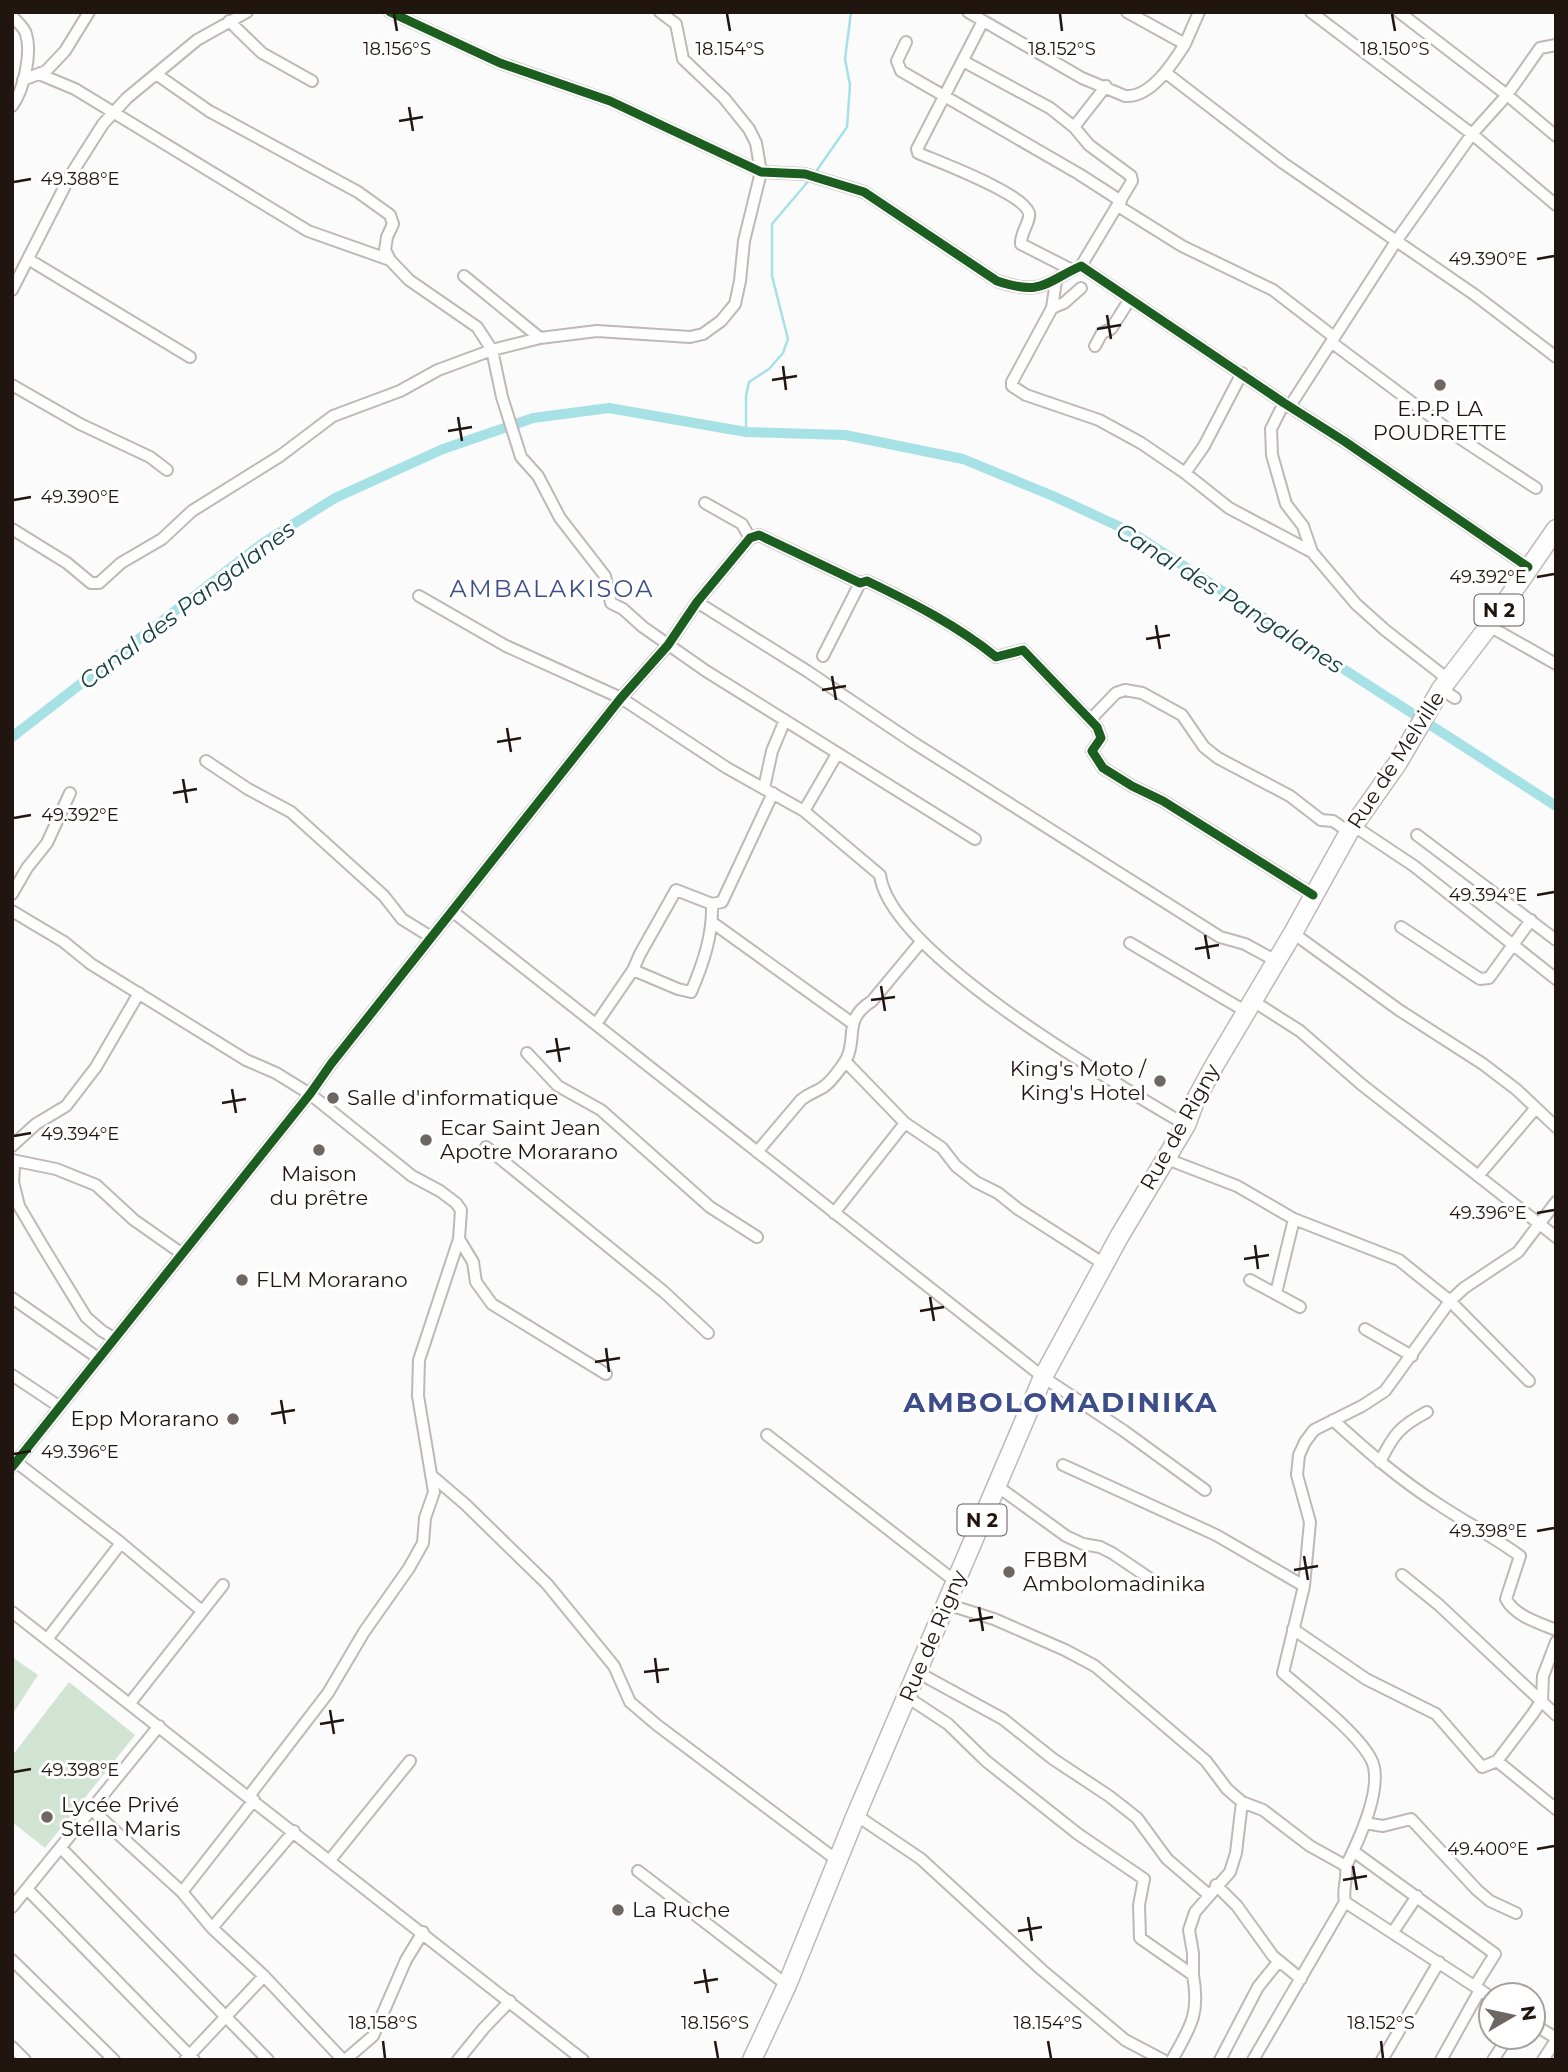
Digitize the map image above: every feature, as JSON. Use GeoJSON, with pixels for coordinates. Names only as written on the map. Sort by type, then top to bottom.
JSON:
{"type":"FeatureCollection","features":[{"type":"Feature","properties":{"kind":"main road","name":"Rue de Melville"},"geometry":{"type":"LineString","coordinates":[[1249,1006],[1352,829],[1556,528]]}},
{"type":"Feature","properties":{"kind":"main road","name":"Rue de Rigny"},"geometry":{"type":"LineString","coordinates":[[752,2060],[787,1985],[856,1815],[1043,1377],[1104,1264],[1186,1125],[1195,1101],[1249,1006]]}},
{"type":"Feature","properties":{"kind":"street"},"geometry":{"type":"LineString","coordinates":[[23,80],[46,71],[65,51],[89,12]]}},
{"type":"Feature","properties":{"kind":"street"},"geometry":{"type":"LineString","coordinates":[[12,290],[16,277],[70,176],[103,124],[197,40],[247,12]]}},
{"type":"Feature","properties":{"kind":"street"},"geometry":{"type":"LineString","coordinates":[[390,12],[500,63],[610,101],[761,172],[810,175],[864,192],[998,281],[1019,288],[1040,287],[1056,281],[1063,274],[1077,268],[1132,181],[1131,176],[1089,145],[1074,127],[1050,108],[963,61]]}},
{"type":"Feature","properties":{"kind":"street"},"geometry":{"type":"LineString","coordinates":[[12,529],[67,563],[91,583],[99,583],[121,563],[162,539],[192,511],[280,456],[333,416],[388,396],[438,370],[492,350],[540,338],[597,331],[690,337],[703,334],[721,321],[735,304],[740,281],[744,241],[761,172],[756,143],[749,129],[724,98],[683,58],[676,24],[660,12]]}},
{"type":"Feature","properties":{"kind":"street"},"geometry":{"type":"LineString","coordinates":[[968,12],[1082,78],[1133,97],[1166,73],[1185,44],[1199,12]]}},
{"type":"Feature","properties":{"kind":"street"},"geometry":{"type":"LineString","coordinates":[[1127,12],[1185,44]]}},
{"type":"Feature","properties":{"kind":"street"},"geometry":{"type":"LineString","coordinates":[[1311,12],[1472,134],[1556,205]]}},
{"type":"Feature","properties":{"kind":"street"},"geometry":{"type":"LineString","coordinates":[[1399,12],[1556,136]]}},
{"type":"Feature","properties":{"kind":"street"},"geometry":{"type":"LineString","coordinates":[[12,16],[26,33],[27,71],[17,100],[12,106]]}},
{"type":"Feature","properties":{"kind":"street"},"geometry":{"type":"LineString","coordinates":[[229,21],[262,54],[312,81]]}},
{"type":"Feature","properties":{"kind":"street"},"geometry":{"type":"LineString","coordinates":[[983,21],[918,142],[918,153],[990,184],[1028,210],[1030,216],[1021,237],[1021,244],[1077,268],[1130,299],[1528,568]]}},
{"type":"Feature","properties":{"kind":"street"},"geometry":{"type":"LineString","coordinates":[[906,42],[897,61],[899,69],[1119,203],[1182,246],[1273,290],[1461,439],[1536,488]]}},
{"type":"Feature","properties":{"kind":"street"},"geometry":{"type":"LineString","coordinates":[[1448,689],[1356,604],[1312,552],[1303,526],[1286,504],[1272,455],[1271,429],[1333,340],[1396,240],[1472,134],[1507,95],[1541,48],[1555,43]]}},
{"type":"Feature","properties":{"kind":"street"},"geometry":{"type":"LineString","coordinates":[[1166,73],[1283,163],[1396,240],[1556,357]]}},
{"type":"Feature","properties":{"kind":"street"},"geometry":{"type":"LineString","coordinates":[[38,74],[75,89],[308,231],[390,260]]}},
{"type":"Feature","properties":{"kind":"street"},"geometry":{"type":"LineString","coordinates":[[156,74],[209,111],[248,130],[383,208],[390,215],[393,224],[385,250],[390,260],[409,280],[477,327],[492,350],[502,397],[521,457],[538,476],[561,519],[605,576],[611,603],[623,609],[668,645],[975,839]]}},
{"type":"Feature","properties":{"kind":"street"},"geometry":{"type":"LineString","coordinates":[[1074,127],[1106,86]]}},
{"type":"Feature","properties":{"kind":"street"},"geometry":{"type":"LineString","coordinates":[[28,259],[190,357]]}},
{"type":"Feature","properties":{"kind":"street"},"geometry":{"type":"LineString","coordinates":[[464,276],[540,338]]}},
{"type":"Feature","properties":{"kind":"street"},"geometry":{"type":"LineString","coordinates":[[1056,281],[1052,308],[1012,386],[1026,395],[1100,420],[1141,443],[1185,473],[1229,508],[1312,552]]}},
{"type":"Feature","properties":{"kind":"street"},"geometry":{"type":"LineString","coordinates":[[1052,308],[1064,303],[1081,288]]}},
{"type":"Feature","properties":{"kind":"street"},"geometry":{"type":"LineString","coordinates":[[1096,346],[1102,333],[1111,329],[1130,299]]}},
{"type":"Feature","properties":{"kind":"street"},"geometry":{"type":"LineString","coordinates":[[1185,473],[1204,446],[1242,373]]}},
{"type":"Feature","properties":{"kind":"street"},"geometry":{"type":"LineString","coordinates":[[12,385],[79,424],[144,453],[167,470]]}},
{"type":"Feature","properties":{"kind":"street"},"geometry":{"type":"LineString","coordinates":[[705,503],[742,524],[750,538]]}},
{"type":"Feature","properties":{"kind":"street"},"geometry":{"type":"LineString","coordinates":[[202,1611],[121,1544],[14,1465],[621,698],[668,645],[697,602],[750,538],[759,535],[860,583],[867,582],[905,599],[996,657],[1023,650],[1100,732],[1099,743],[1092,751],[1103,768],[1132,786],[1163,800],[1313,895]]}},
{"type":"Feature","properties":{"kind":"street"},"geometry":{"type":"LineString","coordinates":[[823,656],[860,583]]}},
{"type":"Feature","properties":{"kind":"street"},"geometry":{"type":"LineString","coordinates":[[419,596],[506,646],[621,698],[727,768],[804,811],[880,875],[882,890],[921,942],[967,981],[1046,1039],[1186,1125]]}},
{"type":"Feature","properties":{"kind":"street"},"geometry":{"type":"LineString","coordinates":[[697,602],[1220,937],[1245,944],[1276,961]]}},
{"type":"Feature","properties":{"kind":"street"},"geometry":{"type":"LineString","coordinates":[[1489,626],[1556,664]]}},
{"type":"Feature","properties":{"kind":"street"},"geometry":{"type":"LineString","coordinates":[[1090,720],[1116,694],[1125,690],[1142,693],[1182,715],[1204,747],[1218,758],[1290,796],[1321,820],[1333,821],[1352,829],[1415,866],[1556,979]]}},
{"type":"Feature","properties":{"kind":"street"},"geometry":{"type":"LineString","coordinates":[[596,1024],[633,971],[676,890],[712,904],[722,902],[768,791],[772,751],[785,720]]}},
{"type":"Feature","properties":{"kind":"street"},"geometry":{"type":"LineString","coordinates":[[804,811],[837,754]]}},
{"type":"Feature","properties":{"kind":"street"},"geometry":{"type":"LineString","coordinates":[[206,761],[248,789],[291,812],[384,896],[402,919],[431,937]]}},
{"type":"Feature","properties":{"kind":"street"},"geometry":{"type":"LineString","coordinates":[[12,894],[27,868],[47,843],[70,793]]}},
{"type":"Feature","properties":{"kind":"street"},"geometry":{"type":"LineString","coordinates":[[1417,835],[1556,940]]}},
{"type":"Feature","properties":{"kind":"street"},"geometry":{"type":"LineString","coordinates":[[633,971],[691,992],[702,968],[713,923],[712,904]]}},
{"type":"Feature","properties":{"kind":"street"},"geometry":{"type":"LineString","coordinates":[[12,911],[64,942],[91,964],[246,1060],[276,1073],[310,1094],[412,1176],[456,1203],[461,1210],[459,1239],[419,1360],[418,1396],[434,1492],[425,1518],[422,1543],[409,1568],[364,1632],[328,1693],[182,1892]]}},
{"type":"Feature","properties":{"kind":"street"},"geometry":{"type":"LineString","coordinates":[[452,911],[1043,1377],[1205,1490]]}},
{"type":"Feature","properties":{"kind":"street"},"geometry":{"type":"LineString","coordinates":[[1401,927],[1480,979],[1489,978],[1531,920]]}},
{"type":"Feature","properties":{"kind":"street"},"geometry":{"type":"LineString","coordinates":[[713,923],[852,1023]]}},
{"type":"Feature","properties":{"kind":"street"},"geometry":{"type":"LineString","coordinates":[[1293,933],[1399,1010],[1483,1064],[1517,1090],[1556,1127]]}},
{"type":"Feature","properties":{"kind":"street"},"geometry":{"type":"LineString","coordinates":[[757,1152],[801,1100],[808,1093],[822,1089],[845,1061],[849,1053],[852,1023],[921,942]]}},
{"type":"Feature","properties":{"kind":"street"},"geometry":{"type":"LineString","coordinates":[[1130,943],[1300,1031],[1361,1084],[1556,1237]]}},
{"type":"Feature","properties":{"kind":"street"},"geometry":{"type":"LineString","coordinates":[[13,1141],[23,1137],[36,1124],[66,1106],[96,1067],[139,993]]}},
{"type":"Feature","properties":{"kind":"street"},"geometry":{"type":"LineString","coordinates":[[527,1053],[558,1086],[601,1110],[710,1207],[757,1237]]}},
{"type":"Feature","properties":{"kind":"street"},"geometry":{"type":"LineString","coordinates":[[845,1061],[905,1123],[942,1148],[956,1166],[976,1182],[998,1193],[1104,1264]]}},
{"type":"Feature","properties":{"kind":"street"},"geometry":{"type":"LineString","coordinates":[[1478,1177],[1535,1109]]}},
{"type":"Feature","properties":{"kind":"street"},"geometry":{"type":"LineString","coordinates":[[834,1213],[905,1123]]}},
{"type":"Feature","properties":{"kind":"street"},"geometry":{"type":"LineString","coordinates":[[486,1147],[664,1292],[708,1333]]}},
{"type":"Feature","properties":{"kind":"street"},"geometry":{"type":"LineString","coordinates":[[1167,1158],[1237,1186],[1294,1219],[1399,1260],[1450,1301],[1529,1381]]}},
{"type":"Feature","properties":{"kind":"street"},"geometry":{"type":"LineString","coordinates":[[114,1338],[86,1317],[19,1206],[13,1182],[12,1162],[56,1169],[96,1185],[134,1220],[181,1253]]}},
{"type":"Feature","properties":{"kind":"street"},"geometry":{"type":"LineString","coordinates":[[1253,2060],[1345,1902],[1342,1889],[1346,1866],[1365,1823],[1375,1780],[1372,1760],[1348,1731],[1283,1673],[1304,1586],[1310,1522],[1297,1475],[1299,1455],[1314,1430],[1385,1391],[1450,1301],[1518,1252],[1556,1202]]}},
{"type":"Feature","properties":{"kind":"street"},"geometry":{"type":"LineString","coordinates":[[1276,1293],[1294,1219]]}},
{"type":"Feature","properties":{"kind":"street"},"geometry":{"type":"LineString","coordinates":[[459,1239],[473,1262],[476,1282],[492,1304],[606,1374]]}},
{"type":"Feature","properties":{"kind":"street"},"geometry":{"type":"LineString","coordinates":[[1250,1280],[1300,1307]]}},
{"type":"Feature","properties":{"kind":"street"},"geometry":{"type":"LineString","coordinates":[[12,1298],[98,1359]]}},
{"type":"Feature","properties":{"kind":"street"},"geometry":{"type":"LineString","coordinates":[[1365,1329],[1412,1356]]}},
{"type":"Feature","properties":{"kind":"street"},"geometry":{"type":"LineString","coordinates":[[12,1375],[60,1407]]}},
{"type":"Feature","properties":{"kind":"street"},"geometry":{"type":"LineString","coordinates":[[1380,1462],[1392,1437],[1400,1428],[1427,1412]]}},
{"type":"Feature","properties":{"kind":"street"},"geometry":{"type":"LineString","coordinates":[[1332,1420],[1380,1462],[1437,1504],[1491,1535],[1520,1556],[1506,1599],[1527,1617],[1556,1630]]}},
{"type":"Feature","properties":{"kind":"street"},"geometry":{"type":"LineString","coordinates":[[767,1435],[956,1582]]}},
{"type":"Feature","properties":{"kind":"street"},"geometry":{"type":"LineString","coordinates":[[1063,1465],[1216,1535],[1304,1586]]}},
{"type":"Feature","properties":{"kind":"street"},"geometry":{"type":"LineString","coordinates":[[431,1475],[465,1504],[547,1584],[614,1666],[630,1702],[668,1734],[838,1861]]}},
{"type":"Feature","properties":{"kind":"street"},"geometry":{"type":"LineString","coordinates":[[997,1486],[1066,1536],[1112,1553],[1158,1584]]}},
{"type":"Feature","properties":{"kind":"street"},"geometry":{"type":"LineString","coordinates":[[48,1638],[121,1544]]}},
{"type":"Feature","properties":{"kind":"street"},"geometry":{"type":"LineString","coordinates":[[1402,1575],[1439,1605],[1556,1715]]}},
{"type":"Feature","properties":{"kind":"street"},"geometry":{"type":"LineString","coordinates":[[130,1703],[222,1585]]}},
{"type":"Feature","properties":{"kind":"street"},"geometry":{"type":"LineString","coordinates":[[946,1604],[994,1619],[1095,1666],[1206,1761],[1227,1789],[1242,1802],[1263,1810],[1310,1846],[1346,1866]]}},
{"type":"Feature","properties":{"kind":"street"},"geometry":{"type":"LineString","coordinates":[[12,1612],[583,2060]]}},
{"type":"Feature","properties":{"kind":"street"},"geometry":{"type":"LineString","coordinates":[[1293,1629],[1366,1679],[1436,1714],[1482,1767],[1497,1761],[1542,1700],[1543,1676],[1556,1642]]}},
{"type":"Feature","properties":{"kind":"street"},"geometry":{"type":"LineString","coordinates":[[917,1672],[1003,1719],[1053,1759],[1109,1796],[1137,1818],[1167,1859],[1209,1895]]}},
{"type":"Feature","properties":{"kind":"street"},"geometry":{"type":"LineString","coordinates":[[906,1697],[948,1724],[986,1761],[1078,1834],[1144,1879],[1139,1905],[1140,1938],[1193,1975]]}},
{"type":"Feature","properties":{"kind":"street"},"geometry":{"type":"LineString","coordinates":[[12,1908],[159,1726]]}},
{"type":"Feature","properties":{"kind":"street"},"geometry":{"type":"LineString","coordinates":[[330,1860],[410,1761]]}},
{"type":"Feature","properties":{"kind":"street"},"geometry":{"type":"LineString","coordinates":[[1497,1761],[1556,1809]]}},
{"type":"Feature","properties":{"kind":"street"},"geometry":{"type":"LineString","coordinates":[[1172,2060],[1194,2017],[1197,1997],[1189,1930],[1195,1912],[1230,1872],[1236,1853],[1242,1802]]}},
{"type":"Feature","properties":{"kind":"street"},"geometry":{"type":"LineString","coordinates":[[91,1809],[182,1892],[212,1928],[264,1976],[344,2060],[373,2036],[406,1961],[423,1933]]}},
{"type":"Feature","properties":{"kind":"street"},"geometry":{"type":"LineString","coordinates":[[856,1815],[921,1859],[1042,1970],[1125,2040],[1163,2060]]}},
{"type":"Feature","properties":{"kind":"street"},"geometry":{"type":"LineString","coordinates":[[1365,1823],[1383,1826],[1411,1819],[1477,1890],[1490,1901],[1516,1913]]}},
{"type":"Feature","properties":{"kind":"street"},"geometry":{"type":"LineString","coordinates":[[212,1928],[294,1831]]}},
{"type":"Feature","properties":{"kind":"street"},"geometry":{"type":"LineString","coordinates":[[61,1848],[268,2060]]}},
{"type":"Feature","properties":{"kind":"street"},"geometry":{"type":"LineString","coordinates":[[1353,1852],[1495,1955],[1482,1981]]}},
{"type":"Feature","properties":{"kind":"street"},"geometry":{"type":"LineString","coordinates":[[638,1871],[787,1985]]}},
{"type":"Feature","properties":{"kind":"street"},"geometry":{"type":"LineString","coordinates":[[1216,1885],[1237,1906],[1279,1961],[1301,1979]]}},
{"type":"Feature","properties":{"kind":"street"},"geometry":{"type":"LineString","coordinates":[[27,1889],[189,2058],[264,1976]]}},
{"type":"Feature","properties":{"kind":"street"},"geometry":{"type":"LineString","coordinates":[[1393,1932],[1417,1896]]}},
{"type":"Feature","properties":{"kind":"street"},"geometry":{"type":"LineString","coordinates":[[1345,1902],[1477,1987]]}},
{"type":"Feature","properties":{"kind":"street"},"geometry":{"type":"LineString","coordinates":[[12,1961],[114,2060]]}},
{"type":"Feature","properties":{"kind":"street"},"geometry":{"type":"LineString","coordinates":[[1220,2060],[1258,1987],[1279,1961]]}},
{"type":"Feature","properties":{"kind":"street"},"geometry":{"type":"LineString","coordinates":[[1381,2060],[1439,1962]]}},
{"type":"Feature","properties":{"kind":"street"},"geometry":{"type":"LineString","coordinates":[[1441,2060],[1477,1990]]}},
{"type":"Feature","properties":{"kind":"street"},"geometry":{"type":"LineString","coordinates":[[458,2060],[510,2001]]}},
{"type":"Feature","properties":{"kind":"street"},"geometry":{"type":"LineString","coordinates":[[1543,2060],[1556,2039]]}},
{"type":"Feature","properties":{"kind":"street"},"geometry":{"type":"LineString","coordinates":[[12,2047],[25,2060]]}},
{"type":"Feature","properties":{"kind":"green space"},"geometry":{"type":"Polygon","coordinates":[[[12,1657],[38,1675],[12,1715],[12,1657]]]}},
{"type":"Feature","properties":{"kind":"green space"},"geometry":{"type":"Polygon","coordinates":[[[69,1682],[135,1735],[45,1848],[12,1822],[12,1756],[69,1682]]]}},
{"type":"Feature","properties":{"kind":"waterway"},"geometry":{"type":"LineString","coordinates":[[815,173],[847,127],[850,85],[845,59],[851,12]]}},
{"type":"Feature","properties":{"kind":"waterway"},"geometry":{"type":"LineString","coordinates":[[746,432],[746,396],[749,382],[769,369],[783,353],[788,339],[772,276],[772,224],[811,178]]}},
{"type":"Feature","properties":{"kind":"waterway","name":"Canal des Pangalanes"},"geometry":{"type":"LineString","coordinates":[[12,737],[263,543],[335,498],[443,449],[533,418],[609,408],[746,432],[845,435],[963,459],[1053,496],[1131,532],[1556,806]]}},
{"type":"Feature","properties":{"kind":"cycle path"},"geometry":{"type":"LineString","coordinates":[[390,12],[500,63],[610,101],[761,172],[805,174],[864,192],[997,281],[1024,287],[1042,286],[1081,266],[1528,567]]}},
{"type":"Feature","properties":{"kind":"cycle path"},"geometry":{"type":"LineString","coordinates":[[12,1467],[621,698],[668,645],[697,602],[750,538],[759,535],[860,583],[867,581],[884,589],[950,625],[996,657],[1023,650],[1097,727],[1101,738],[1092,751],[1103,768],[1163,801],[1313,895]]}},
{"type":"Feature","properties":{"kind":"place","name":"E.P.P LA POUDRETTE"},"geometry":{"type":"Point","coordinates":[1440,385]}},
{"type":"Feature","properties":{"kind":"place","name":"King's Moto / King's Hotel"},"geometry":{"type":"Point","coordinates":[1160,1081]}},
{"type":"Feature","properties":{"kind":"place","name":"Salle d'informatique"},"geometry":{"type":"Point","coordinates":[333,1098]}},
{"type":"Feature","properties":{"kind":"place","name":"Ecar Saint Jean Apotre Morarano"},"geometry":{"type":"Point","coordinates":[426,1140]}},
{"type":"Feature","properties":{"kind":"place","name":"Maison du prêtre"},"geometry":{"type":"Point","coordinates":[319,1150]}},
{"type":"Feature","properties":{"kind":"place","name":"FLM Morarano"},"geometry":{"type":"Point","coordinates":[242,1280]}},
{"type":"Feature","properties":{"kind":"place","name":"Epp Morarano"},"geometry":{"type":"Point","coordinates":[233,1419]}},
{"type":"Feature","properties":{"kind":"place","name":"FBBM Ambolomadinika"},"geometry":{"type":"Point","coordinates":[1009,1572]}},
{"type":"Feature","properties":{"kind":"place","name":"Lycée Privé Stella Maris"},"geometry":{"type":"Point","coordinates":[47,1817]}},
{"type":"Feature","properties":{"kind":"place","name":"La Ruche"},"geometry":{"type":"Point","coordinates":[618,1910]}},
{"type":"Feature","properties":{"kind":"district","name":"AMBALAKISOA"},"geometry":{"type":"Point","coordinates":[552,589]}},
{"type":"Feature","properties":{"kind":"district","name":"AMBOLOMADINIKA"},"geometry":{"type":"Point","coordinates":[1061,1402]}}]}
